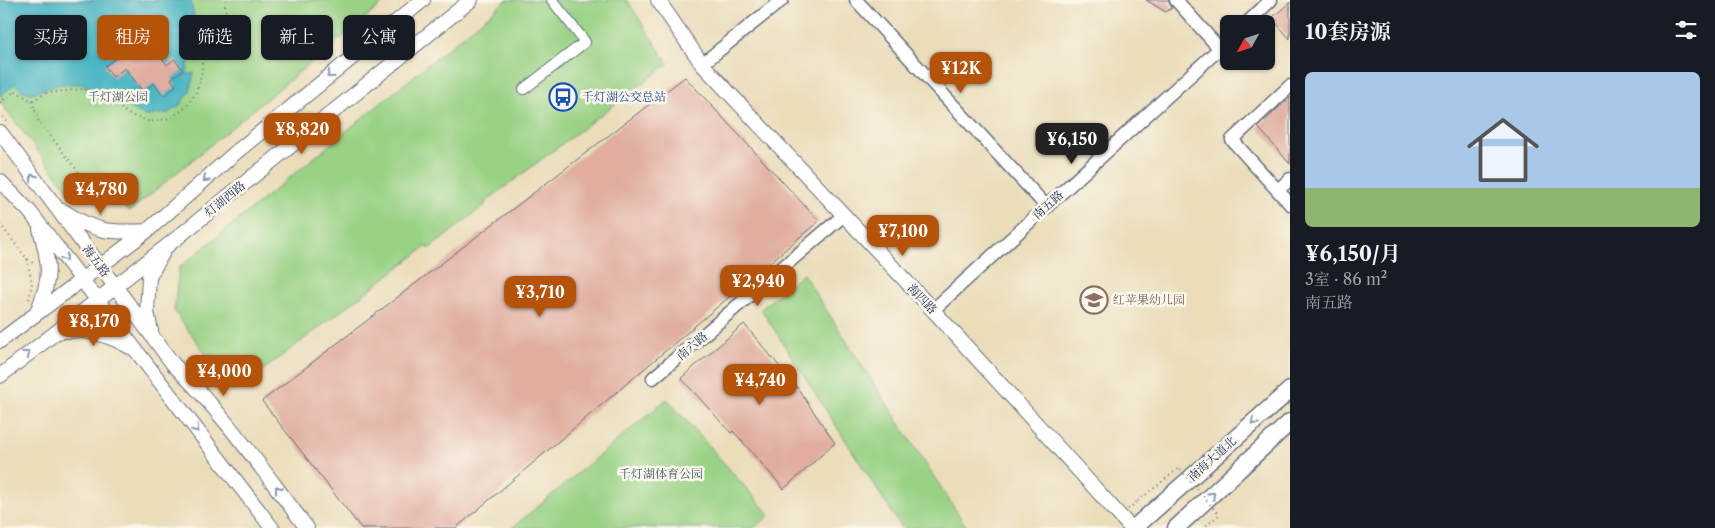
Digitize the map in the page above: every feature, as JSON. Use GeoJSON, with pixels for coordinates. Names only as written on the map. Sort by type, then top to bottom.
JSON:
{"type":"FeatureCollection","features":[{"type":"Feature","properties":{"kind":"highway","name":"南海大道北"},"geometry":{"type":"LineString","coordinates":[[1132,528],[1290,390]]}},
{"type":"Feature","properties":{"kind":"highway","name":"南海大道北"},"geometry":{"type":"LineString","coordinates":[[1176,528],[1290,422]]}},
{"type":"Feature","properties":{"kind":"main road"},"geometry":{"type":"LineString","coordinates":[[32,309],[82,279],[147,231],[235,152],[422,0]]}},
{"type":"Feature","properties":{"kind":"main road","name":"灯湖西路"},"geometry":{"type":"LineString","coordinates":[[0,376],[98,301],[471,0]]}},
{"type":"Feature","properties":{"kind":"main road","name":"海四路"},"geometry":{"type":"LineString","coordinates":[[658,0],[702,64],[933,310],[1132,528]]}},
{"type":"Feature","properties":{"kind":"main road","name":"海五路"},"geometry":{"type":"LineString","coordinates":[[6,130],[55,206],[152,337],[229,424],[307,528]]}},
{"type":"Feature","properties":{"kind":"main road"},"geometry":{"type":"LineString","coordinates":[[0,181],[38,221],[272,528]]}},
{"type":"Feature","properties":{"kind":"main road"},"geometry":{"type":"LineString","coordinates":[[55,206],[84,224],[103,231],[147,231]]}},
{"type":"Feature","properties":{"kind":"main road"},"geometry":{"type":"LineString","coordinates":[[0,341],[32,309],[46,291],[49,272],[48,258],[38,221]]}},
{"type":"Feature","properties":{"kind":"main road"},"geometry":{"type":"LineString","coordinates":[[152,337],[148,312],[149,277],[166,246]]}},
{"type":"Feature","properties":{"kind":"main road"},"geometry":{"type":"LineString","coordinates":[[54,333],[70,330],[94,332],[114,338],[135,350]]}},
{"type":"Feature","properties":{"kind":"street"},"geometry":{"type":"LineString","coordinates":[[524,89],[585,42],[552,0]]}},
{"type":"Feature","properties":{"kind":"street"},"geometry":{"type":"LineString","coordinates":[[702,64],[782,0]]}},
{"type":"Feature","properties":{"kind":"street"},"geometry":{"type":"LineString","coordinates":[[856,0],[1047,206]]}},
{"type":"Feature","properties":{"kind":"street"},"geometry":{"type":"LineString","coordinates":[[1176,0],[1220,40]]}},
{"type":"Feature","properties":{"kind":"street"},"geometry":{"type":"LineString","coordinates":[[1255,15],[1271,0]]}},
{"type":"Feature","properties":{"kind":"street","name":"南五路"},"geometry":{"type":"LineString","coordinates":[[933,310],[1220,48]]}},
{"type":"Feature","properties":{"kind":"street"},"geometry":{"type":"LineString","coordinates":[[1290,86],[1232,140],[1290,204]]}},
{"type":"Feature","properties":{"kind":"street"},"geometry":{"type":"LineString","coordinates":[[1278,190],[1290,179]]}},
{"type":"Feature","properties":{"kind":"street","name":"南六路"},"geometry":{"type":"LineString","coordinates":[[653,378],[844,216]]}},
{"type":"Feature","properties":{"kind":"path"},"geometry":{"type":"LineString","coordinates":[[32,101],[46,93],[82,89],[97,93],[113,102],[128,114],[150,122],[170,118],[184,110],[196,93],[202,72],[202,52],[230,24],[225,8],[226,0]]}},
{"type":"Feature","properties":{"kind":"path"},"geometry":{"type":"LineString","coordinates":[[0,103],[15,92],[32,101],[38,120],[95,193],[103,231]]}},
{"type":"Feature","properties":{"kind":"path"},"geometry":{"type":"LineString","coordinates":[[0,113],[6,130]]}},
{"type":"Feature","properties":{"kind":"path"},"geometry":{"type":"LineString","coordinates":[[0,224],[27,259],[49,272]]}},
{"type":"Feature","properties":{"kind":"path"},"geometry":{"type":"LineString","coordinates":[[27,259],[32,283],[32,309]]}},
{"type":"Feature","properties":{"kind":"path"},"geometry":{"type":"LineString","coordinates":[[1138,501],[1179,468],[1219,515],[1204,528]]}},
{"type":"Feature","properties":{"kind":"green space","name":"千灯湖公园"},"geometry":{"type":"Polygon","coordinates":[[[0,0],[387,0],[369,15],[343,15],[343,36],[333,44],[333,15],[261,15],[261,60],[314,60],[130,211],[110,200],[75,199],[0,102],[0,0]]]}},
{"type":"Feature","properties":{"kind":"green space"},"geometry":{"type":"Polygon","coordinates":[[[507,0],[627,0],[668,64],[485,202],[486,204],[429,249],[427,246],[234,392],[174,311],[179,268],[507,0]]]}},
{"type":"Feature","properties":{"kind":"green space"},"geometry":{"type":"Polygon","coordinates":[[[803,274],[967,528],[902,528],[761,309],[803,274]]]}},
{"type":"Feature","properties":{"kind":"green space","name":"千灯湖体育公园"},"geometry":{"type":"Polygon","coordinates":[[[667,399],[770,515],[754,528],[512,528],[667,399]]]}},
{"type":"Feature","properties":{"kind":"water"},"geometry":{"type":"Polygon","coordinates":[[[0,0],[191,0],[194,15],[179,15],[179,60],[189,60],[187,75],[194,73],[190,91],[180,105],[168,113],[146,116],[130,108],[120,98],[100,89],[81,84],[61,84],[31,93],[21,90],[15,84],[0,96],[0,46],[3,34],[0,28],[0,0]]]}},
{"type":"Feature","properties":{"kind":"building"},"geometry":{"type":"Polygon","coordinates":[[[1146,0],[1168,0],[1172,8],[1166,12],[1146,0]]]}},
{"type":"Feature","properties":{"kind":"building"},"geometry":{"type":"Polygon","coordinates":[[[1290,2],[1290,39],[1275,22],[1275,15],[1290,2]]]}},
{"type":"Feature","properties":{"kind":"building"},"geometry":{"type":"Polygon","coordinates":[[[174,59],[183,70],[171,79],[176,86],[164,96],[154,83],[143,92],[125,68],[113,77],[105,66],[114,60],[163,60],[167,65],[174,59]]]}},
{"type":"Feature","properties":{"kind":"building"},"geometry":{"type":"Polygon","coordinates":[[[685,77],[819,221],[456,528],[361,528],[262,401],[685,77]]]}},
{"type":"Feature","properties":{"kind":"building"},"geometry":{"type":"Polygon","coordinates":[[[1290,97],[1290,164],[1258,127],[1290,97]]]}},
{"type":"Feature","properties":{"kind":"building"},"geometry":{"type":"Polygon","coordinates":[[[744,324],[796,386],[835,443],[784,489],[733,431],[731,433],[681,378],[744,324]]]}},
{"type":"Feature","properties":{"kind":"place","name":"千灯湖公交总站"},"geometry":{"type":"Point","coordinates":[563,97]}},
{"type":"Feature","properties":{"kind":"place","name":"红苹果幼儿园"},"geometry":{"type":"Point","coordinates":[1094,300]}}]}
